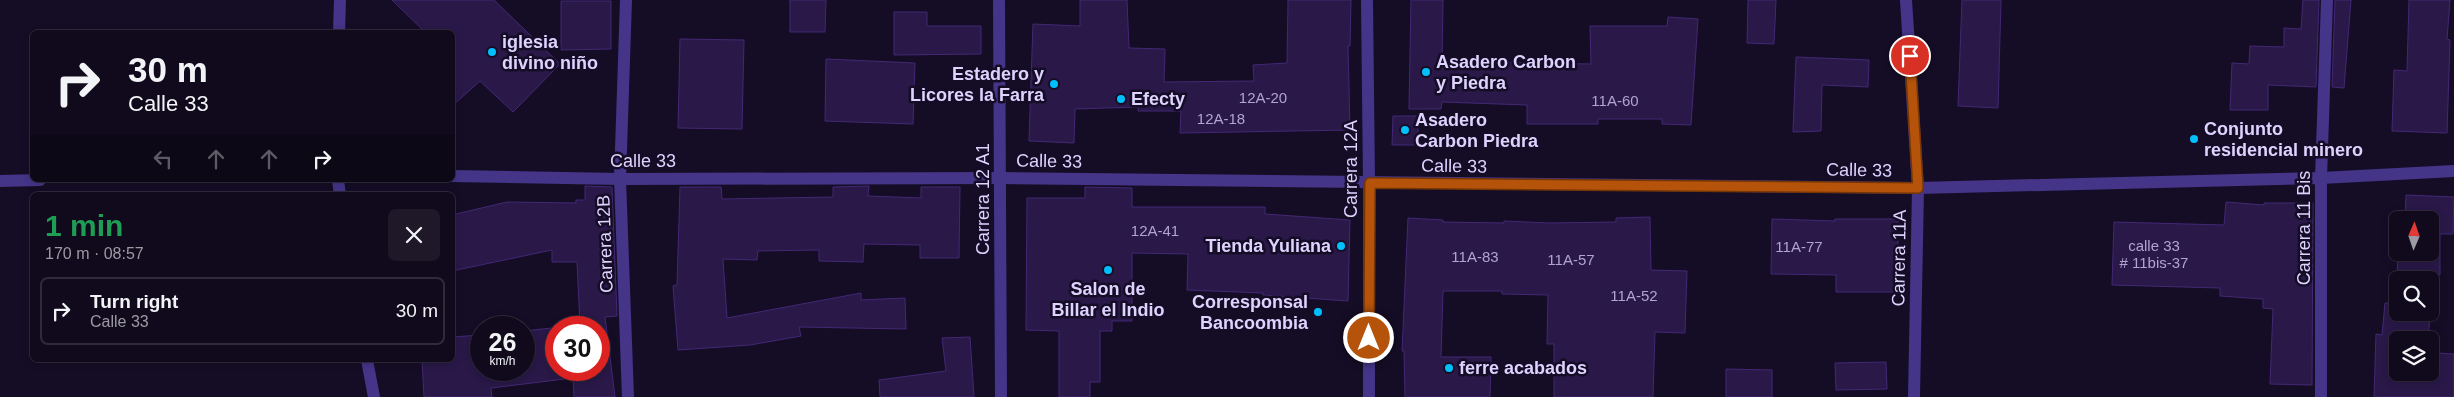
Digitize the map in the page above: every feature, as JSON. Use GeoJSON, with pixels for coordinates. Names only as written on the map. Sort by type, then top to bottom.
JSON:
{"type":"FeatureCollection","features":[{"type":"Feature","properties":{"kind":"street"},"geometry":{"type":"LineString","coordinates":[[339,30],[340,0]]}},
{"type":"Feature","properties":{"kind":"street","name":"Carrera 12B"},"geometry":{"type":"LineString","coordinates":[[626,0],[620,179],[628,397]]}},
{"type":"Feature","properties":{"kind":"street","name":"Carrera 12 A1"},"geometry":{"type":"LineString","coordinates":[[999,0],[1001,397]]}},
{"type":"Feature","properties":{"kind":"street","name":"Carrera 12A"},"geometry":{"type":"LineString","coordinates":[[1367,0],[1370,183],[1368,397]]}},
{"type":"Feature","properties":{"kind":"street","name":"Carrera 11A"},"geometry":{"type":"LineString","coordinates":[[1906,0],[1918,188],[1914,397]]}},
{"type":"Feature","properties":{"kind":"street","name":"Carrera 11 Bis"},"geometry":{"type":"LineString","coordinates":[[2321,397],[2321,178],[2327,0]]}},
{"type":"Feature","properties":{"kind":"street","name":"Calle 33"},"geometry":{"type":"LineString","coordinates":[[455,176],[620,179],[1000,178],[1918,188],[2321,178],[2454,171]]}},
{"type":"Feature","properties":{"kind":"street"},"geometry":{"type":"LineString","coordinates":[[0,181],[30,180]]}},
{"type":"Feature","properties":{"kind":"street"},"geometry":{"type":"LineString","coordinates":[[367,362],[374,397]]}},
{"type":"Feature","properties":{"kind":"building"},"geometry":{"type":"Polygon","coordinates":[[[392,0],[494,0],[560,64],[513,112],[480,81],[455,103],[455,30],[423,30],[392,0]]]}},
{"type":"Feature","properties":{"kind":"building"},"geometry":{"type":"Polygon","coordinates":[[[790,0],[826,0],[825,32],[790,32],[790,0]]]}},
{"type":"Feature","properties":{"kind":"building"},"geometry":{"type":"Polygon","coordinates":[[[1080,0],[1127,0],[1129,48],[1165,49],[1164,82],[1254,81],[1253,65],[1287,63],[1288,0],[1351,0],[1350,46],[1348,46],[1350,130],[1180,133],[1181,111],[1138,111],[1138,107],[1075,109],[1074,143],[1029,141],[1033,24],[1080,26],[1080,0]]]}},
{"type":"Feature","properties":{"kind":"building"},"geometry":{"type":"Polygon","coordinates":[[[1411,0],[1443,0],[1442,61],[1591,64],[1590,26],[1667,26],[1668,17],[1698,19],[1691,125],[1662,124],[1662,119],[1598,119],[1598,124],[1527,124],[1527,105],[1442,102],[1441,109],[1409,109],[1411,0]]]}},
{"type":"Feature","properties":{"kind":"building"},"geometry":{"type":"Polygon","coordinates":[[[1748,0],[1776,0],[1774,44],[1747,43],[1748,0]]]}},
{"type":"Feature","properties":{"kind":"building"},"geometry":{"type":"Polygon","coordinates":[[[1962,0],[2001,0],[1998,108],[1958,106],[1962,0]]]}},
{"type":"Feature","properties":{"kind":"building"},"geometry":{"type":"Polygon","coordinates":[[[2303,0],[2319,0],[2316,87],[2268,85],[2268,110],[2230,110],[2232,63],[2249,64],[2250,46],[2284,47],[2284,28],[2301,29],[2303,0]]]}},
{"type":"Feature","properties":{"kind":"building"},"geometry":{"type":"Polygon","coordinates":[[[2335,0],[2351,0],[2344,88],[2332,87],[2335,0]]]}},
{"type":"Feature","properties":{"kind":"building"},"geometry":{"type":"Polygon","coordinates":[[[2409,0],[2450,0],[2447,39],[2450,40],[2447,133],[2392,131],[2394,70],[2407,71],[2409,0]]]}},
{"type":"Feature","properties":{"kind":"building"},"geometry":{"type":"Polygon","coordinates":[[[561,1],[611,1],[611,49],[561,50],[561,1]]]}},
{"type":"Feature","properties":{"kind":"building"},"geometry":{"type":"Polygon","coordinates":[[[894,12],[927,12],[927,26],[981,26],[981,54],[894,55],[894,12]]]}},
{"type":"Feature","properties":{"kind":"building"},"geometry":{"type":"Polygon","coordinates":[[[680,39],[744,40],[742,129],[678,128],[680,39]]]}},
{"type":"Feature","properties":{"kind":"building"},"geometry":{"type":"Polygon","coordinates":[[[1796,57],[1869,60],[1868,87],[1822,85],[1821,131],[1793,132],[1796,57]]]}},
{"type":"Feature","properties":{"kind":"building"},"geometry":{"type":"Polygon","coordinates":[[[826,59],[915,63],[913,124],[825,121],[826,59]]]}},
{"type":"Feature","properties":{"kind":"building","name":"Asadero Carbon Piedra"},"geometry":{"type":"Polygon","coordinates":[[[1393,116],[1418,116],[1418,145],[1392,145],[1393,116]]]}},
{"type":"Feature","properties":{"kind":"building"},"geometry":{"type":"Polygon","coordinates":[[[585,186],[612,187],[617,316],[580,316],[577,262],[552,262],[552,250],[455,270],[455,214],[507,202],[576,203],[576,200],[585,200],[585,186]]]}},
{"type":"Feature","properties":{"kind":"building"},"geometry":{"type":"Polygon","coordinates":[[[869,186],[868,196],[921,198],[921,187],[960,187],[959,258],[920,258],[920,245],[864,244],[863,262],[819,261],[819,250],[758,251],[757,260],[723,259],[727,318],[861,293],[861,300],[905,298],[906,329],[799,327],[801,336],[750,345],[678,350],[673,286],[677,285],[680,187],[721,187],[722,199],[833,197],[833,187],[869,186]]]}},
{"type":"Feature","properties":{"kind":"building"},"geometry":{"type":"Polygon","coordinates":[[[1085,187],[1132,188],[1132,207],[1265,207],[1265,214],[1350,220],[1348,301],[1263,295],[1263,293],[1187,290],[1188,254],[1132,253],[1132,321],[1112,321],[1112,331],[1100,331],[1100,382],[1090,382],[1090,397],[1059,397],[1059,331],[1026,330],[1027,198],[1085,198],[1085,187]]]}},
{"type":"Feature","properties":{"kind":"building"},"geometry":{"type":"Polygon","coordinates":[[[2406,195],[2454,197],[2453,234],[2440,234],[2440,275],[2439,271],[2397,271],[2398,261],[2439,261],[2439,211],[2405,211],[2406,195]]]}},
{"type":"Feature","properties":{"kind":"building"},"geometry":{"type":"Polygon","coordinates":[[[2226,202],[2264,205],[2264,203],[2313,203],[2312,385],[2270,384],[2273,309],[2263,308],[2263,299],[2220,296],[2220,288],[2112,285],[2114,222],[2224,225],[2226,202]]]}},
{"type":"Feature","properties":{"kind":"building"},"geometry":{"type":"Polygon","coordinates":[[[1650,217],[1651,270],[1687,271],[1685,333],[1655,332],[1653,397],[1554,397],[1554,344],[1547,344],[1548,295],[1502,294],[1502,291],[1443,291],[1441,357],[1491,357],[1490,397],[1405,397],[1404,351],[1402,351],[1408,218],[1443,220],[1443,222],[1504,223],[1504,221],[1549,223],[1616,222],[1616,218],[1650,217]]]}},
{"type":"Feature","properties":{"kind":"building"},"geometry":{"type":"Polygon","coordinates":[[[1772,219],[1835,221],[1835,219],[1898,219],[1898,292],[1836,292],[1836,275],[1771,274],[1772,219]]]}},
{"type":"Feature","properties":{"kind":"building"},"geometry":{"type":"Polygon","coordinates":[[[2385,303],[2389,303],[2389,321],[2430,321],[2429,331],[2389,331],[2389,381],[2439,381],[2439,353],[2454,354],[2454,397],[2374,397],[2376,334],[2382,335],[2385,303]]]}},
{"type":"Feature","properties":{"kind":"building"},"geometry":{"type":"Polygon","coordinates":[[[545,329],[545,381],[548,381],[491,388],[492,397],[424,397],[422,362],[455,362],[455,337],[470,336],[470,381],[535,381],[535,330],[545,329]]]}},
{"type":"Feature","properties":{"kind":"building"},"geometry":{"type":"Polygon","coordinates":[[[970,337],[974,397],[880,397],[879,380],[946,371],[942,338],[970,337]]]}},
{"type":"Feature","properties":{"kind":"building"},"geometry":{"type":"Polygon","coordinates":[[[610,357],[615,397],[574,397],[573,381],[610,381],[610,357]]]}},
{"type":"Feature","properties":{"kind":"building"},"geometry":{"type":"Polygon","coordinates":[[[1886,362],[1887,389],[1836,390],[1835,363],[1886,362]]]}},
{"type":"Feature","properties":{"kind":"building"},"geometry":{"type":"Polygon","coordinates":[[[1726,369],[1772,370],[1772,397],[1726,397],[1726,369]]]}},
{"type":"Feature","properties":{"kind":"place","name":"iglesia divino niño"},"geometry":{"type":"Point","coordinates":[492,52]}},
{"type":"Feature","properties":{"kind":"place","name":"Asadero Carbon y Piedra"},"geometry":{"type":"Point","coordinates":[1426,72]}},
{"type":"Feature","properties":{"kind":"place","name":"Estadero y Licores la Farra"},"geometry":{"type":"Point","coordinates":[1054,84]}},
{"type":"Feature","properties":{"kind":"place","name":"Efecty"},"geometry":{"type":"Point","coordinates":[1121,99]}},
{"type":"Feature","properties":{"kind":"place","name":"Asadero Carbon Piedra"},"geometry":{"type":"Point","coordinates":[1405,130]}},
{"type":"Feature","properties":{"kind":"place","name":"Conjunto residencial minero"},"geometry":{"type":"Point","coordinates":[2194,139]}},
{"type":"Feature","properties":{"kind":"place","name":"Tienda Yuliana"},"geometry":{"type":"Point","coordinates":[1341,246]}},
{"type":"Feature","properties":{"kind":"place","name":"Salon de Billar el Indio"},"geometry":{"type":"Point","coordinates":[1108,270]}},
{"type":"Feature","properties":{"kind":"place","name":"Corresponsal Bancoombia"},"geometry":{"type":"Point","coordinates":[1318,312]}},
{"type":"Feature","properties":{"kind":"place","name":"ferre acabados"},"geometry":{"type":"Point","coordinates":[1449,368]}},
{"type":"Feature","properties":{"kind":"route"},"geometry":{"type":"LineString","coordinates":[[1369,338],[1370,183],[1918,188],[1910,56]]}}]}
